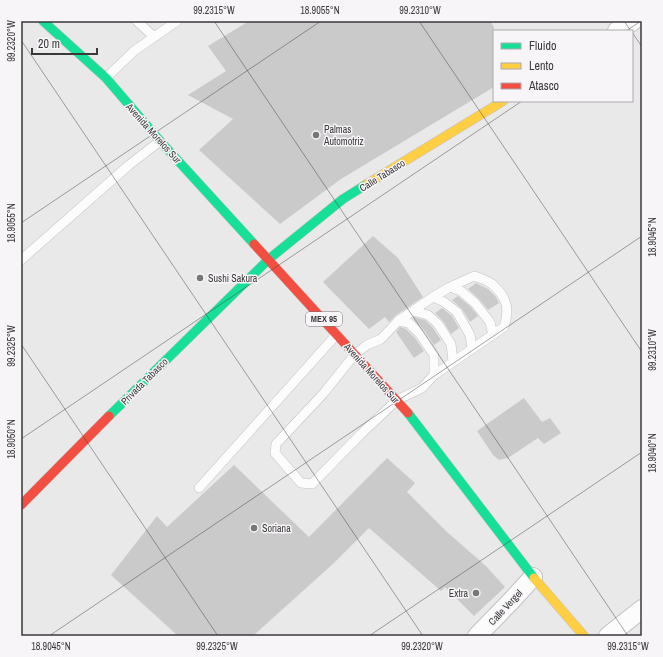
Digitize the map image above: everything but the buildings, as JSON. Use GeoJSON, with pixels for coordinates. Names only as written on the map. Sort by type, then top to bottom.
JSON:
{"type":"FeatureCollection","features":[{"type":"Feature","properties":{"kind":"main road","name":"Avenida Morelos Sur"},"geometry":{"type":"LineString","coordinates":[[43,21],[106,78],[160,141],[397,400],[411,416],[533,577],[584,636]]}},
{"type":"Feature","properties":{"kind":"main road","name":"Calle Tabasco"},"geometry":{"type":"LineString","coordinates":[[269,259],[343,199],[501,102]]}},
{"type":"Feature","properties":{"kind":"main road","name":"Privada Tabasco"},"geometry":{"type":"LineString","coordinates":[[21,505],[157,368],[269,259]]}},
{"type":"Feature","properties":{"kind":"street"},"geometry":{"type":"LineString","coordinates":[[619,30],[634,21]]}},
{"type":"Feature","properties":{"kind":"street","name":"Calle Vergel"},"geometry":{"type":"LineString","coordinates":[[477,636],[533,577]]}},
{"type":"Feature","properties":{"kind":"street"},"geometry":{"type":"LineString","coordinates":[[608,636],[642,608]]}},
{"type":"Feature","properties":{"kind":"lane"},"geometry":{"type":"LineString","coordinates":[[137,21],[154,37]]}},
{"type":"Feature","properties":{"kind":"lane"},"geometry":{"type":"LineString","coordinates":[[106,78],[134,51],[177,21]]}},
{"type":"Feature","properties":{"kind":"lane"},"geometry":{"type":"LineString","coordinates":[[21,260],[129,165],[160,141]]}},
{"type":"Feature","properties":{"kind":"lane"},"geometry":{"type":"LineString","coordinates":[[474,276],[491,283],[506,300],[508,316],[504,327],[434,375],[422,388],[397,400],[312,484],[301,483],[275,453],[276,444],[323,394],[355,354],[367,345],[381,339],[398,321],[450,287],[474,276]]}},
{"type":"Feature","properties":{"kind":"lane"},"geometry":{"type":"LineString","coordinates":[[450,287],[461,291],[475,303],[490,322],[493,335]]}},
{"type":"Feature","properties":{"kind":"lane"},"geometry":{"type":"LineString","coordinates":[[433,297],[444,302],[457,312],[470,336],[472,348]]}},
{"type":"Feature","properties":{"kind":"lane"},"geometry":{"type":"LineString","coordinates":[[413,311],[428,315],[438,324],[451,344],[453,361]]}},
{"type":"Feature","properties":{"kind":"lane"},"geometry":{"type":"LineString","coordinates":[[398,321],[409,323],[420,334],[431,350],[434,355],[434,375]]}},
{"type":"Feature","properties":{"kind":"lane"},"geometry":{"type":"LineString","coordinates":[[198,488],[337,334]]}},
{"type":"Feature","properties":{"kind":"traffic: fast"},"geometry":{"type":"LineString","coordinates":[[43,21],[106,78],[160,141],[254,244]]}},
{"type":"Feature","properties":{"kind":"traffic: fast"},"geometry":{"type":"LineString","coordinates":[[109,416],[269,259],[343,199],[367,184]]}},
{"type":"Feature","properties":{"kind":"traffic: fast"},"geometry":{"type":"LineString","coordinates":[[408,413],[534,578]]}},
{"type":"Feature","properties":{"kind":"traffic: slow"},"geometry":{"type":"LineString","coordinates":[[367,184],[501,102]]}},
{"type":"Feature","properties":{"kind":"traffic: slow"},"geometry":{"type":"LineString","coordinates":[[534,578],[584,636]]}},
{"type":"Feature","properties":{"kind":"traffic: jam"},"geometry":{"type":"LineString","coordinates":[[254,244],[408,413]]}},
{"type":"Feature","properties":{"kind":"traffic: jam"},"geometry":{"type":"LineString","coordinates":[[21,505],[109,416]]}},
{"type":"Feature","properties":{"kind":"place","name":"Palmas Automotriz"},"geometry":{"type":"Point","coordinates":[316,135]}},
{"type":"Feature","properties":{"kind":"place","name":"Sushi Sakura"},"geometry":{"type":"Point","coordinates":[200,278]}},
{"type":"Feature","properties":{"kind":"place","name":"Soriana"},"geometry":{"type":"Point","coordinates":[254,528]}},
{"type":"Feature","properties":{"kind":"place","name":"Extra"},"geometry":{"type":"Point","coordinates":[476,593]}}]}
